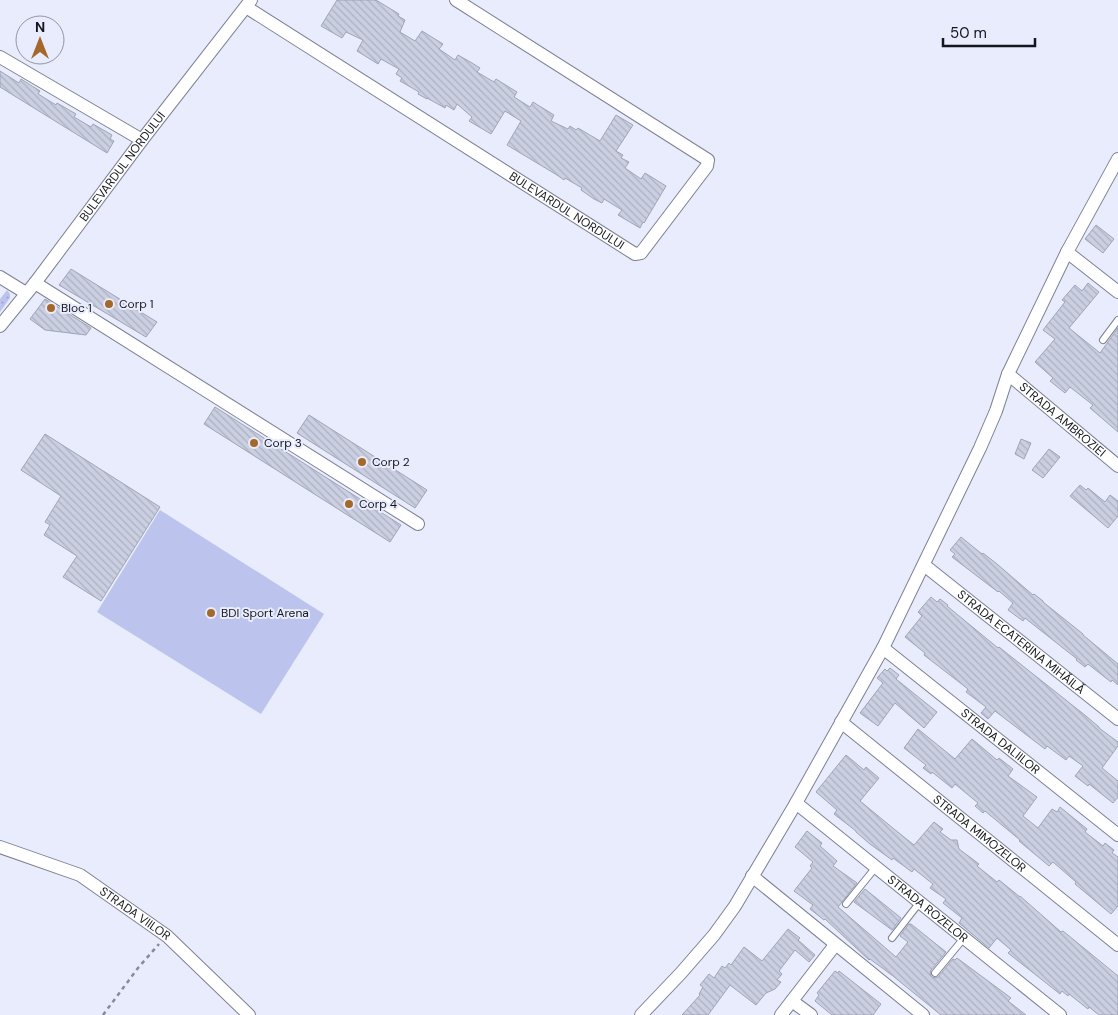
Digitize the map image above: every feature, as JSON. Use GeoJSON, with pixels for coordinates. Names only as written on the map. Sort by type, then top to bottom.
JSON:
{"type":"FeatureCollection","features":[{"type":"Feature","properties":{"kind":"street","name":"BULEVARDUL NORDULUI"},"geometry":{"type":"LineString","coordinates":[[0,326],[249,3],[635,254],[641,254],[707,166],[708,160],[456,0]]}},
{"type":"Feature","properties":{"kind":"street"},"geometry":{"type":"LineString","coordinates":[[0,57],[142,140]]}},
{"type":"Feature","properties":{"kind":"street"},"geometry":{"type":"LineString","coordinates":[[646,1013],[714,935],[735,906],[883,648],[980,448],[996,411],[1008,374],[1067,252],[1117,162]]}},
{"type":"Feature","properties":{"kind":"street"},"geometry":{"type":"LineString","coordinates":[[1067,252],[1118,292]]}},
{"type":"Feature","properties":{"kind":"street"},"geometry":{"type":"LineString","coordinates":[[0,277],[26,293]]}},
{"type":"Feature","properties":{"kind":"street"},"geometry":{"type":"LineString","coordinates":[[35,283],[418,524]]}},
{"type":"Feature","properties":{"kind":"street","name":"STRADA AMBROZIEI"},"geometry":{"type":"LineString","coordinates":[[1008,374],[1118,466]]}},
{"type":"Feature","properties":{"kind":"street","name":"STRADA ECATERINA MIHĂILĂ"},"geometry":{"type":"LineString","coordinates":[[924,565],[1118,719]]}},
{"type":"Feature","properties":{"kind":"street","name":"STRADA DALIILOR"},"geometry":{"type":"LineString","coordinates":[[883,648],[1118,835]]}},
{"type":"Feature","properties":{"kind":"street","name":"STRADA MIMOZELOR"},"geometry":{"type":"LineString","coordinates":[[841,722],[1118,945]]}},
{"type":"Feature","properties":{"kind":"street","name":"STRADA ROZELOR"},"geometry":{"type":"LineString","coordinates":[[796,802],[964,938],[1048,1009],[1060,1015]]}},
{"type":"Feature","properties":{"kind":"street","name":"STRADA VIILOR"},"geometry":{"type":"LineString","coordinates":[[0,847],[80,875],[167,936],[250,1015]]}},
{"type":"Feature","properties":{"kind":"street"},"geometry":{"type":"LineString","coordinates":[[752,876],[923,1015]]}},
{"type":"Feature","properties":{"kind":"street"},"geometry":{"type":"LineString","coordinates":[[781,1015],[835,945]]}},
{"type":"Feature","properties":{"kind":"street"},"geometry":{"type":"LineString","coordinates":[[792,1001],[811,1015]]}},
{"type":"Feature","properties":{"kind":"lane"},"geometry":{"type":"LineString","coordinates":[[1103,340],[1118,320]]}},
{"type":"Feature","properties":{"kind":"lane"},"geometry":{"type":"LineString","coordinates":[[846,904],[876,867]]}},
{"type":"Feature","properties":{"kind":"lane"},"geometry":{"type":"LineString","coordinates":[[892,938],[920,902]]}},
{"type":"Feature","properties":{"kind":"lane"},"geometry":{"type":"LineString","coordinates":[[935,973],[964,938]]}},
{"type":"Feature","properties":{"kind":"path"},"geometry":{"type":"LineString","coordinates":[[103,1015],[138,968],[167,936]]}},
{"type":"Feature","properties":{"kind":"shaded area"},"geometry":{"type":"Polygon","coordinates":[[[7,290],[10,298],[0,312],[0,299],[7,290]]]}},
{"type":"Feature","properties":{"kind":"shaded area","name":"BDI Sport Arena"},"geometry":{"type":"Polygon","coordinates":[[[160,510],[324,614],[261,714],[97,612],[160,510]]]}},
{"type":"Feature","properties":{"kind":"building"},"geometry":{"type":"Polygon","coordinates":[[[337,0],[376,0],[399,14],[398,16],[405,20],[400,32],[415,41],[422,31],[443,44],[439,49],[455,60],[458,55],[472,63],[480,68],[477,72],[494,82],[496,79],[517,92],[514,97],[530,107],[533,102],[554,115],[551,121],[568,129],[570,126],[576,130],[578,128],[600,141],[616,115],[633,125],[616,151],[623,155],[621,158],[629,162],[625,168],[641,179],[645,173],[666,186],[644,223],[640,228],[618,215],[622,210],[604,199],[602,203],[594,199],[581,190],[582,188],[565,178],[564,180],[507,145],[521,121],[505,111],[491,134],[469,121],[472,117],[457,104],[454,110],[446,105],[445,108],[427,99],[400,81],[402,78],[396,74],[399,69],[381,59],[378,64],[357,51],[363,40],[346,32],[342,38],[321,26],[337,0]]]}},
{"type":"Feature","properties":{"kind":"building"},"geometry":{"type":"Polygon","coordinates":[[[0,71],[19,83],[21,79],[40,91],[38,94],[76,114],[74,117],[91,127],[93,124],[112,135],[110,139],[114,141],[107,153],[0,87],[0,71]]]}},
{"type":"Feature","properties":{"kind":"building"},"geometry":{"type":"Polygon","coordinates":[[[1096,225],[1114,239],[1103,253],[1085,239],[1096,225]]]}},
{"type":"Feature","properties":{"kind":"building","name":"Corp 1"},"geometry":{"type":"Polygon","coordinates":[[[71,269],[157,322],[146,337],[59,285],[71,269]]]}},
{"type":"Feature","properties":{"kind":"building"},"geometry":{"type":"Polygon","coordinates":[[[1088,283],[1099,292],[1069,328],[1100,353],[1118,328],[1118,432],[1090,408],[1093,405],[1070,387],[1065,393],[1050,381],[1053,378],[1035,362],[1055,339],[1043,330],[1065,302],[1062,300],[1075,285],[1082,291],[1088,283]]]}},
{"type":"Feature","properties":{"kind":"building","name":"Bloc 1"},"geometry":{"type":"Polygon","coordinates":[[[45,299],[91,328],[86,335],[45,330],[30,319],[45,299]]]}},
{"type":"Feature","properties":{"kind":"building"},"geometry":{"type":"Polygon","coordinates":[[[215,407],[401,525],[390,542],[204,424],[215,407]]]}},
{"type":"Feature","properties":{"kind":"building","name":"Corp 2"},"geometry":{"type":"Polygon","coordinates":[[[309,415],[427,490],[415,508],[297,433],[309,415]]]}},
{"type":"Feature","properties":{"kind":"building"},"geometry":{"type":"Polygon","coordinates":[[[45,434],[160,507],[101,601],[63,577],[77,556],[44,535],[50,525],[45,522],[61,496],[21,470],[45,434]]]}},
{"type":"Feature","properties":{"kind":"building"},"geometry":{"type":"Polygon","coordinates":[[[1021,439],[1031,443],[1024,459],[1015,454],[1021,439]]]}},
{"type":"Feature","properties":{"kind":"building"},"geometry":{"type":"Polygon","coordinates":[[[1049,449],[1060,457],[1043,478],[1032,470],[1049,449]]]}},
{"type":"Feature","properties":{"kind":"building"},"geometry":{"type":"Polygon","coordinates":[[[1080,485],[1086,490],[1088,488],[1105,502],[1110,495],[1118,501],[1118,516],[1108,528],[1070,496],[1080,485]]]}},
{"type":"Feature","properties":{"kind":"building"},"geometry":{"type":"Polygon","coordinates":[[[961,537],[1043,601],[1118,664],[1118,685],[1112,680],[1111,682],[1088,664],[1085,667],[1025,618],[1023,621],[1008,610],[1013,603],[952,557],[955,554],[950,550],[961,537]]]}},
{"type":"Feature","properties":{"kind":"building"},"geometry":{"type":"Polygon","coordinates":[[[931,597],[937,602],[940,599],[948,605],[998,648],[1118,742],[1118,746],[1102,768],[1118,781],[1118,797],[1113,803],[1089,784],[1088,786],[1075,776],[1083,766],[1069,756],[1066,760],[1047,746],[1045,749],[995,711],[988,719],[981,713],[986,707],[966,692],[968,689],[924,655],[925,653],[905,637],[922,616],[918,612],[931,597]]]}},
{"type":"Feature","properties":{"kind":"building"},"geometry":{"type":"Polygon","coordinates":[[[890,668],[899,675],[896,679],[937,712],[924,728],[895,703],[878,726],[860,713],[883,683],[877,678],[885,669],[887,671],[890,668]]]}},
{"type":"Feature","properties":{"kind":"building"},"geometry":{"type":"Polygon","coordinates":[[[918,729],[955,759],[972,739],[997,760],[999,758],[1013,769],[1008,776],[1037,797],[1023,816],[1038,828],[1052,809],[1057,812],[1060,807],[1087,829],[1085,832],[1103,846],[1105,843],[1114,850],[1112,853],[1118,857],[1118,906],[1111,914],[1075,884],[1076,882],[1053,862],[1049,866],[985,811],[983,813],[975,806],[978,803],[955,784],[952,788],[932,772],[931,774],[923,768],[926,765],[904,748],[918,729]]]}},
{"type":"Feature","properties":{"kind":"building"},"geometry":{"type":"Polygon","coordinates":[[[846,755],[864,770],[866,767],[879,778],[860,801],[894,829],[914,845],[934,822],[943,829],[940,832],[951,840],[957,840],[959,849],[979,864],[977,866],[997,882],[999,880],[1020,896],[1061,932],[1063,931],[1118,976],[1118,1015],[1099,1015],[1069,994],[1068,996],[1062,991],[1060,994],[1008,953],[1011,950],[997,938],[989,948],[959,923],[962,918],[943,903],[946,899],[930,888],[933,884],[914,869],[912,872],[893,858],[892,860],[834,814],[837,810],[816,792],[846,755]]]}},
{"type":"Feature","properties":{"kind":"building"},"geometry":{"type":"Polygon","coordinates":[[[807,831],[822,843],[820,846],[837,861],[833,866],[857,883],[838,907],[896,957],[908,942],[900,936],[911,924],[946,952],[931,970],[930,974],[932,977],[938,977],[953,959],[957,958],[1011,998],[1008,1001],[1026,1015],[941,1015],[893,976],[869,960],[825,919],[810,909],[813,905],[794,891],[812,868],[810,866],[813,862],[795,847],[807,831]]]}},
{"type":"Feature","properties":{"kind":"building"},"geometry":{"type":"Polygon","coordinates":[[[865,889],[901,918],[892,930],[854,902],[865,889]]]}},
{"type":"Feature","properties":{"kind":"building"},"geometry":{"type":"Polygon","coordinates":[[[788,929],[800,938],[798,940],[815,955],[809,962],[795,950],[779,971],[782,974],[777,980],[781,982],[775,989],[766,993],[756,1005],[730,985],[708,1015],[682,1015],[700,995],[703,987],[700,985],[709,974],[714,978],[722,966],[725,968],[729,963],[731,965],[744,947],[762,961],[788,929]]]}},
{"type":"Feature","properties":{"kind":"building"},"geometry":{"type":"Polygon","coordinates":[[[835,971],[838,973],[839,971],[881,1004],[873,1015],[832,1015],[815,1001],[819,995],[817,993],[835,971]]]}},
{"type":"Feature","properties":{"kind":"place","name":"Corp 1"},"geometry":{"type":"Point","coordinates":[109,304]}},
{"type":"Feature","properties":{"kind":"place","name":"Bloc 1"},"geometry":{"type":"Point","coordinates":[51,308]}},
{"type":"Feature","properties":{"kind":"place","name":"Corp 3"},"geometry":{"type":"Point","coordinates":[254,443]}},
{"type":"Feature","properties":{"kind":"place","name":"Corp 2"},"geometry":{"type":"Point","coordinates":[362,462]}},
{"type":"Feature","properties":{"kind":"place","name":"Corp 4"},"geometry":{"type":"Point","coordinates":[349,504]}},
{"type":"Feature","properties":{"kind":"place","name":"BDI Sport Arena"},"geometry":{"type":"Point","coordinates":[211,613]}}]}
